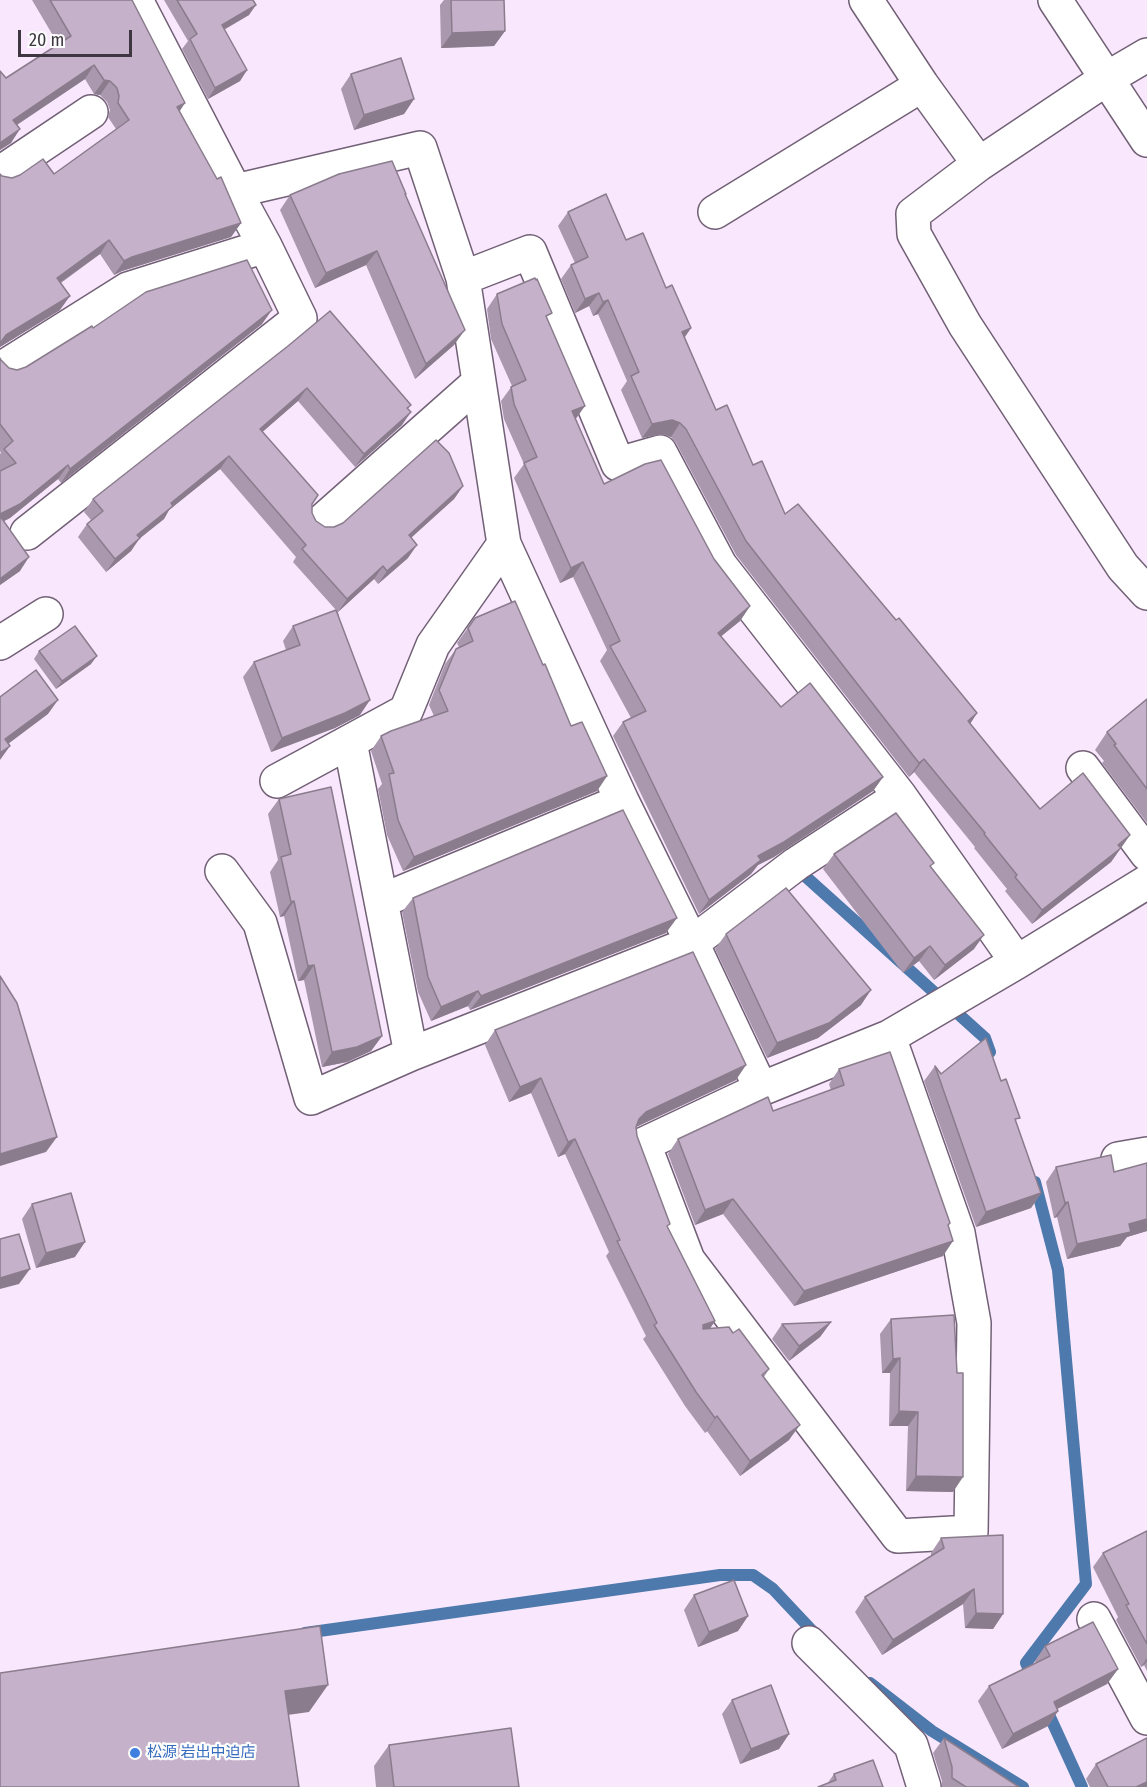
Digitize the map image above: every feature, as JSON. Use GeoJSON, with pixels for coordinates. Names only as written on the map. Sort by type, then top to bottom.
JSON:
{"type":"FeatureCollection","features":[{"type":"Feature","properties":{"kind":"street"},"geometry":{"type":"LineString","coordinates":[[27,533],[300,318],[265,246],[136,0]]}},
{"type":"Feature","properties":{"kind":"street"},"geometry":{"type":"LineString","coordinates":[[866,0],[922,86],[979,164]]}},
{"type":"Feature","properties":{"kind":"street"},"geometry":{"type":"LineString","coordinates":[[1055,0],[1147,140]]}},
{"type":"Feature","properties":{"kind":"street"},"geometry":{"type":"LineString","coordinates":[[1147,55],[1106,79],[979,164],[913,214],[914,234],[965,325],[1124,567],[1147,593]]}},
{"type":"Feature","properties":{"kind":"street"},"geometry":{"type":"LineString","coordinates":[[715,212],[922,86]]}},
{"type":"Feature","properties":{"kind":"street"},"geometry":{"type":"LineString","coordinates":[[0,173],[90,112]]}},
{"type":"Feature","properties":{"kind":"street"},"geometry":{"type":"LineString","coordinates":[[235,191],[420,148],[463,278],[504,544],[622,801],[761,1089]]}},
{"type":"Feature","properties":{"kind":"street"},"geometry":{"type":"LineString","coordinates":[[8,365],[128,289],[265,246]]}},
{"type":"Feature","properties":{"kind":"street"},"geometry":{"type":"LineString","coordinates":[[463,278],[530,252],[618,464],[660,452],[720,565],[900,795],[1017,962]]}},
{"type":"Feature","properties":{"kind":"street"},"geometry":{"type":"LineString","coordinates":[[321,522],[479,382]]}},
{"type":"Feature","properties":{"kind":"street"},"geometry":{"type":"LineString","coordinates":[[277,781],[406,711],[433,645],[504,544]]}},
{"type":"Feature","properties":{"kind":"street"},"geometry":{"type":"LineString","coordinates":[[0,643],[46,614]]}},
{"type":"Feature","properties":{"kind":"street"},"geometry":{"type":"LineString","coordinates":[[350,742],[411,1054]]}},
{"type":"Feature","properties":{"kind":"street"},"geometry":{"type":"LineString","coordinates":[[1083,768],[1147,854]]}},
{"type":"Feature","properties":{"kind":"street"},"geometry":{"type":"LineString","coordinates":[[222,871],[260,923],[311,1098],[411,1054],[692,943],[796,864],[900,795]]}},
{"type":"Feature","properties":{"kind":"street"},"geometry":{"type":"LineString","coordinates":[[381,901],[622,801]]}},
{"type":"Feature","properties":{"kind":"street"},"geometry":{"type":"LineString","coordinates":[[889,1037],[958,1233],[974,1323],[971,1532],[898,1536],[688,1260],[644,1144],[761,1089],[889,1037],[1147,882]]}},
{"type":"Feature","properties":{"kind":"street"},"geometry":{"type":"LineString","coordinates":[[1094,1619],[1147,1718]]}},
{"type":"Feature","properties":{"kind":"street"},"geometry":{"type":"LineString","coordinates":[[809,1643],[911,1745],[924,1787]]}},
{"type":"Feature","properties":{"kind":"building"},"geometry":{"type":"Polygon","coordinates":[[[50,0],[132,0],[185,103],[177,107],[217,179],[221,177],[241,223],[124,261],[109,240],[57,278],[70,296],[6,335],[0,344],[0,174],[12,178],[43,159],[54,174],[129,120],[118,103],[117,88],[110,81],[104,80],[94,65],[13,120],[20,129],[0,143],[0,71],[6,78],[71,36],[50,0]]]}},
{"type":"Feature","properties":{"kind":"building"},"geometry":{"type":"Polygon","coordinates":[[[177,0],[253,0],[256,5],[222,25],[247,70],[215,88],[190,39],[197,34],[177,0]]]}},
{"type":"Feature","properties":{"kind":"building"},"geometry":{"type":"Polygon","coordinates":[[[451,0],[504,0],[505,31],[452,33],[451,0]]]}},
{"type":"Feature","properties":{"kind":"building"},"geometry":{"type":"Polygon","coordinates":[[[401,58],[414,99],[364,115],[351,74],[401,58]]]}},
{"type":"Feature","properties":{"kind":"building"},"geometry":{"type":"Polygon","coordinates":[[[392,161],[465,330],[426,364],[377,251],[326,273],[290,195],[339,174],[392,161]]]}},
{"type":"Feature","properties":{"kind":"building"},"geometry":{"type":"Polygon","coordinates":[[[606,194],[626,240],[643,233],[666,288],[672,285],[691,328],[682,332],[716,410],[727,405],[753,465],[762,461],[785,514],[798,504],[896,620],[899,618],[977,713],[968,721],[1040,809],[1083,773],[1130,835],[1118,845],[1121,848],[1042,910],[1015,877],[1017,875],[985,833],[924,759],[919,763],[746,541],[686,429],[680,423],[672,420],[652,424],[631,376],[639,372],[608,300],[603,302],[599,293],[585,299],[571,265],[588,257],[568,212],[606,194]]]}},
{"type":"Feature","properties":{"kind":"building"},"geometry":{"type":"Polygon","coordinates":[[[247,260],[272,310],[70,469],[68,465],[20,504],[0,514],[0,471],[16,463],[4,449],[13,441],[0,424],[0,358],[9,368],[17,370],[26,367],[92,326],[93,328],[146,292],[247,260]]]}},
{"type":"Feature","properties":{"kind":"building"},"geometry":{"type":"Polygon","coordinates":[[[535,278],[552,313],[546,316],[585,406],[572,411],[604,484],[645,464],[661,460],[714,559],[750,606],[718,633],[781,707],[810,683],[883,777],[784,842],[758,856],[761,860],[709,900],[623,722],[646,711],[610,646],[620,641],[583,562],[571,568],[524,463],[537,457],[514,404],[511,387],[526,380],[502,324],[497,294],[535,278]]]}},
{"type":"Feature","properties":{"kind":"building"},"geometry":{"type":"Polygon","coordinates":[[[330,311],[411,405],[407,408],[411,412],[364,454],[307,388],[260,429],[318,495],[312,504],[312,513],[316,521],[325,527],[334,527],[343,523],[436,440],[449,453],[463,486],[409,535],[417,545],[387,571],[383,566],[347,599],[302,549],[306,545],[229,456],[171,503],[173,506],[137,535],[140,538],[115,559],[87,524],[103,511],[93,499],[330,311]]]}},
{"type":"Feature","properties":{"kind":"building"},"geometry":{"type":"Polygon","coordinates":[[[0,516],[29,557],[0,579],[0,516]]]}},
{"type":"Feature","properties":{"kind":"building"},"geometry":{"type":"Polygon","coordinates":[[[515,601],[571,726],[582,722],[607,776],[414,857],[398,820],[389,774],[394,773],[381,736],[448,711],[439,690],[456,649],[473,641],[468,628],[475,618],[515,601]]]}},
{"type":"Feature","properties":{"kind":"building"},"geometry":{"type":"Polygon","coordinates":[[[336,610],[370,700],[345,713],[282,738],[254,662],[300,645],[293,626],[336,610]]]}},
{"type":"Feature","properties":{"kind":"building"},"geometry":{"type":"Polygon","coordinates":[[[75,626],[97,656],[62,681],[39,651],[75,626]]]}},
{"type":"Feature","properties":{"kind":"building"},"geometry":{"type":"Polygon","coordinates":[[[36,670],[58,700],[5,739],[10,746],[0,753],[0,697],[36,670]]]}},
{"type":"Feature","properties":{"kind":"building"},"geometry":{"type":"Polygon","coordinates":[[[1147,699],[1147,789],[1107,732],[1147,699]]]}},
{"type":"Feature","properties":{"kind":"building"},"geometry":{"type":"Polygon","coordinates":[[[331,787],[382,1036],[357,1047],[332,1052],[314,965],[308,966],[294,901],[291,902],[281,857],[291,854],[279,799],[331,787]]]}},
{"type":"Feature","properties":{"kind":"building"},"geometry":{"type":"Polygon","coordinates":[[[623,810],[677,918],[481,996],[478,991],[441,1007],[428,977],[413,898],[623,810]]]}},
{"type":"Feature","properties":{"kind":"building"},"geometry":{"type":"Polygon","coordinates":[[[896,813],[934,863],[930,866],[984,935],[945,965],[930,946],[914,958],[834,854],[896,813]]]}},
{"type":"Feature","properties":{"kind":"building"},"geometry":{"type":"Polygon","coordinates":[[[786,888],[871,990],[829,1023],[777,1043],[726,934],[786,888]]]}},
{"type":"Feature","properties":{"kind":"building"},"geometry":{"type":"Polygon","coordinates":[[[693,952],[746,1065],[646,1112],[639,1119],[636,1127],[637,1136],[670,1224],[667,1226],[715,1321],[703,1325],[703,1329],[729,1327],[733,1333],[739,1329],[769,1369],[762,1375],[800,1425],[750,1461],[696,1392],[654,1325],[657,1323],[617,1241],[620,1240],[575,1139],[568,1142],[541,1078],[520,1087],[495,1030],[693,952]]]}},
{"type":"Feature","properties":{"kind":"building"},"geometry":{"type":"Polygon","coordinates":[[[0,976],[17,1003],[57,1137],[0,1154],[0,976]]]}},
{"type":"Feature","properties":{"kind":"building"},"geometry":{"type":"Polygon","coordinates":[[[986,1038],[1001,1081],[1006,1079],[1020,1118],[1015,1119],[1041,1193],[986,1212],[935,1066],[941,1074],[986,1038]]]}},
{"type":"Feature","properties":{"kind":"building"},"geometry":{"type":"Polygon","coordinates":[[[890,1052],[950,1223],[948,1225],[953,1241],[804,1291],[733,1199],[705,1210],[678,1139],[768,1097],[773,1111],[844,1085],[839,1069],[890,1052]]]}},
{"type":"Feature","properties":{"kind":"building"},"geometry":{"type":"Polygon","coordinates":[[[1111,1155],[1114,1172],[1147,1163],[1147,1219],[1129,1224],[1131,1232],[1077,1244],[1068,1202],[1065,1203],[1056,1167],[1111,1155]]]}},
{"type":"Feature","properties":{"kind":"building"},"geometry":{"type":"Polygon","coordinates":[[[71,1193],[85,1242],[46,1253],[32,1204],[71,1193]]]}},
{"type":"Feature","properties":{"kind":"building"},"geometry":{"type":"Polygon","coordinates":[[[19,1234],[30,1269],[0,1278],[0,1239],[19,1234]]]}},
{"type":"Feature","properties":{"kind":"building"},"geometry":{"type":"Polygon","coordinates":[[[954,1315],[957,1373],[963,1373],[963,1477],[916,1476],[918,1412],[899,1411],[900,1358],[893,1359],[891,1319],[954,1315]]]}},
{"type":"Feature","properties":{"kind":"building"},"geometry":{"type":"Polygon","coordinates":[[[831,1322],[799,1346],[782,1324],[831,1322]]]}},
{"type":"Feature","properties":{"kind":"building"},"geometry":{"type":"Polygon","coordinates":[[[1147,1531],[1147,1644],[1126,1605],[1129,1604],[1103,1553],[1147,1531]]]}},
{"type":"Feature","properties":{"kind":"building"},"geometry":{"type":"Polygon","coordinates":[[[1003,1535],[1003,1614],[976,1613],[974,1589],[893,1640],[865,1597],[944,1548],[941,1538],[1003,1535]]]}},
{"type":"Feature","properties":{"kind":"building"},"geometry":{"type":"Polygon","coordinates":[[[734,1580],[748,1616],[709,1632],[694,1595],[734,1580]]]}},
{"type":"Feature","properties":{"kind":"building"},"geometry":{"type":"Polygon","coordinates":[[[1093,1622],[1118,1669],[1054,1702],[1058,1711],[1013,1734],[989,1686],[1050,1656],[1045,1646],[1093,1622]]]}},
{"type":"Feature","properties":{"kind":"building","name":"松源 岩出中迫店"},"geometry":{"type":"Polygon","coordinates":[[[320,1626],[328,1685],[285,1691],[299,1787],[0,1787],[0,1673],[320,1626]]]}},
{"type":"Feature","properties":{"kind":"building"},"geometry":{"type":"Polygon","coordinates":[[[771,1685],[789,1734],[751,1749],[732,1700],[771,1685]]]}},
{"type":"Feature","properties":{"kind":"building"},"geometry":{"type":"Polygon","coordinates":[[[511,1728],[519,1787],[394,1787],[389,1745],[511,1728]]]}},
{"type":"Feature","properties":{"kind":"building"},"geometry":{"type":"Polygon","coordinates":[[[944,1738],[1019,1787],[966,1787],[952,1778],[952,1767],[944,1738]]]}},
{"type":"Feature","properties":{"kind":"building"},"geometry":{"type":"Polygon","coordinates":[[[1147,1738],[1147,1782],[1136,1787],[1108,1787],[1096,1764],[1147,1738]]]}},
{"type":"Feature","properties":{"kind":"building"},"geometry":{"type":"Polygon","coordinates":[[[873,1760],[883,1787],[818,1787],[836,1780],[834,1774],[873,1760]]]}},
{"type":"Feature","properties":{"kind":"waterway"},"geometry":{"type":"LineString","coordinates":[[805,876],[985,1038],[990,1052]]}},
{"type":"Feature","properties":{"kind":"waterway"},"geometry":{"type":"LineString","coordinates":[[1034,1682],[1026,1663],[1086,1584],[1058,1270],[1035,1182]]}},
{"type":"Feature","properties":{"kind":"waterway"},"geometry":{"type":"LineString","coordinates":[[305,1633],[720,1575],[753,1575],[773,1589],[819,1638]]}},
{"type":"Feature","properties":{"kind":"waterway"},"geometry":{"type":"LineString","coordinates":[[870,1683],[932,1731],[1023,1787]]}},
{"type":"Feature","properties":{"kind":"waterway"},"geometry":{"type":"LineString","coordinates":[[1045,1706],[1082,1787]]}},
{"type":"Feature","properties":{"kind":"place","name":"松源 岩出中迫店"},"geometry":{"type":"Point","coordinates":[135,1753]}}]}
